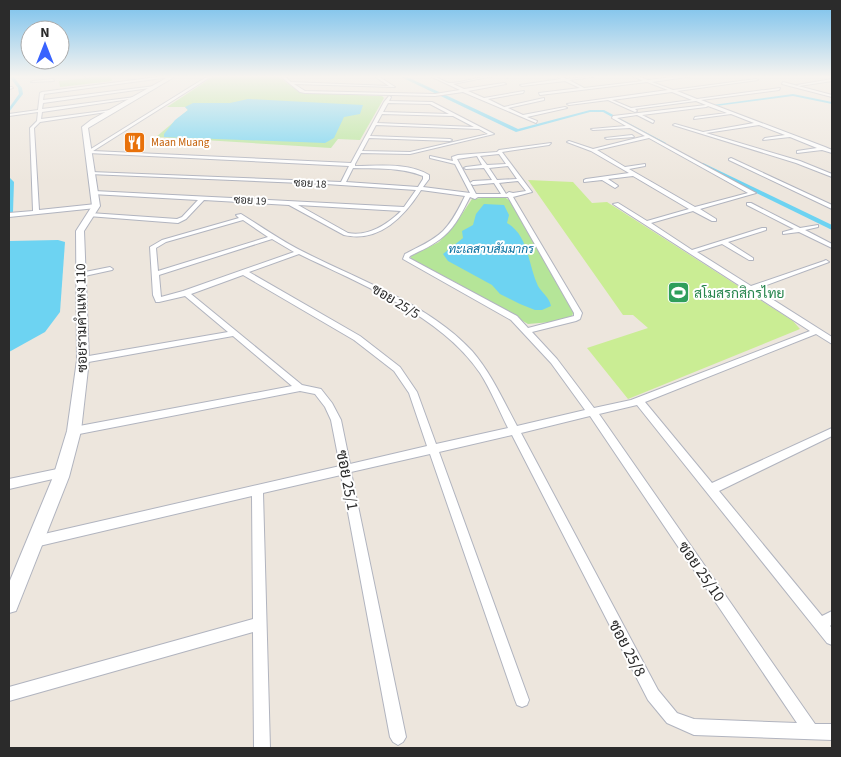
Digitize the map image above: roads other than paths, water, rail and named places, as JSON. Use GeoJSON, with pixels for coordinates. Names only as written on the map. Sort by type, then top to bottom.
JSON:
{"type":"FeatureCollection","features":[{"type":"Feature","properties":{"kind":"street"},"geometry":{"type":"LineString","coordinates":[[9,114],[31,111]]}},
{"type":"Feature","properties":{"kind":"street"},"geometry":{"type":"LineString","coordinates":[[36,212],[32,128],[39,120],[39,111]]}},
{"type":"Feature","properties":{"kind":"street"},"geometry":{"type":"LineString","coordinates":[[39,120],[108,111]]}},
{"type":"Feature","properties":{"kind":"street"},"geometry":{"type":"LineString","coordinates":[[93,211],[94,193],[85,129],[87,125],[110,111]]}},
{"type":"Feature","properties":{"kind":"street"},"geometry":{"type":"LineString","coordinates":[[88,152],[154,111]]}},
{"type":"Feature","properties":{"kind":"street"},"geometry":{"type":"LineString","coordinates":[[360,152],[410,153],[492,134],[448,111]]}},
{"type":"Feature","properties":{"kind":"street"},"geometry":{"type":"LineString","coordinates":[[512,111],[536,122]]}},
{"type":"Feature","properties":{"kind":"street"},"geometry":{"type":"LineString","coordinates":[[524,116],[548,111]]}},
{"type":"Feature","properties":{"kind":"street"},"geometry":{"type":"LineString","coordinates":[[634,111],[653,122]]}},
{"type":"Feature","properties":{"kind":"street"},"geometry":{"type":"LineString","coordinates":[[645,223],[753,193],[613,117],[654,111]]}},
{"type":"Feature","properties":{"kind":"street"},"geometry":{"type":"LineString","coordinates":[[727,111],[832,152]]}},
{"type":"Feature","properties":{"kind":"street"},"geometry":{"type":"LineString","coordinates":[[342,184],[380,113],[456,115]]}},
{"type":"Feature","properties":{"kind":"street"},"geometry":{"type":"LineString","coordinates":[[695,118],[732,113]]}},
{"type":"Feature","properties":{"kind":"street"},"geometry":{"type":"LineString","coordinates":[[374,124],[480,128]]}},
{"type":"Feature","properties":{"kind":"street"},"geometry":{"type":"LineString","coordinates":[[701,133],[759,124]]}},
{"type":"Feature","properties":{"kind":"street"},"geometry":{"type":"LineString","coordinates":[[675,125],[798,162],[832,176]]}},
{"type":"Feature","properties":{"kind":"street"},"geometry":{"type":"LineString","coordinates":[[593,129],[630,127]]}},
{"type":"Feature","properties":{"kind":"street"},"geometry":{"type":"LineString","coordinates":[[607,138],[647,136]]}},
{"type":"Feature","properties":{"kind":"street"},"geometry":{"type":"LineString","coordinates":[[594,150],[647,136]]}},
{"type":"Feature","properties":{"kind":"street"},"geometry":{"type":"LineString","coordinates":[[766,140],[790,136]]}},
{"type":"Feature","properties":{"kind":"street"},"geometry":{"type":"LineString","coordinates":[[367,137],[462,141]]}},
{"type":"Feature","properties":{"kind":"street"},"geometry":{"type":"LineString","coordinates":[[569,142],[594,150],[714,220]]}},
{"type":"Feature","properties":{"kind":"street"},"geometry":{"type":"LineString","coordinates":[[499,155],[499,151],[506,148],[549,144]]}},
{"type":"Feature","properties":{"kind":"street"},"geometry":{"type":"LineString","coordinates":[[799,152],[823,148]]}},
{"type":"Feature","properties":{"kind":"street"},"geometry":{"type":"LineString","coordinates":[[88,152],[407,169],[426,175],[426,179],[405,209],[387,224],[361,236],[354,237],[288,202]]}},
{"type":"Feature","properties":{"kind":"street"},"geometry":{"type":"LineString","coordinates":[[460,158],[499,155]]}},
{"type":"Feature","properties":{"kind":"street"},"geometry":{"type":"LineString","coordinates":[[472,196],[454,158],[458,156],[499,155]]}},
{"type":"Feature","properties":{"kind":"street"},"geometry":{"type":"LineString","coordinates":[[499,155],[529,192]]}},
{"type":"Feature","properties":{"kind":"street"},"geometry":{"type":"LineString","coordinates":[[432,156],[456,163]]}},
{"type":"Feature","properties":{"kind":"street"},"geometry":{"type":"LineString","coordinates":[[480,157],[495,181],[507,195],[578,313],[577,317],[573,319],[527,331]]}},
{"type":"Feature","properties":{"kind":"street"},"geometry":{"type":"LineString","coordinates":[[731,159],[832,207]]}},
{"type":"Feature","properties":{"kind":"street"},"geometry":{"type":"LineString","coordinates":[[742,164],[752,163]]}},
{"type":"Feature","properties":{"kind":"street"},"geometry":{"type":"LineString","coordinates":[[466,168],[506,165]]}},
{"type":"Feature","properties":{"kind":"street"},"geometry":{"type":"LineString","coordinates":[[625,168],[643,165]]}},
{"type":"Feature","properties":{"kind":"street","name":"ซอย 18"},"geometry":{"type":"LineString","coordinates":[[91,173],[342,184],[419,189],[472,196],[529,192]]}},
{"type":"Feature","properties":{"kind":"street"},"geometry":{"type":"LineString","coordinates":[[586,181],[634,174]]}},
{"type":"Feature","properties":{"kind":"street"},"geometry":{"type":"LineString","coordinates":[[604,179],[615,186]]}},
{"type":"Feature","properties":{"kind":"street"},"geometry":{"type":"LineString","coordinates":[[473,183],[516,180]]}},
{"type":"Feature","properties":{"kind":"street","name":"ซอย 19"},"geometry":{"type":"LineString","coordinates":[[94,193],[405,209]]}},
{"type":"Feature","properties":{"kind":"street","name":"ซอย 25/10"},"geometry":{"type":"LineString","coordinates":[[472,196],[445,232],[436,240],[407,256],[406,259],[410,263],[503,310],[527,331],[554,361],[592,412],[811,731]]}},
{"type":"Feature","properties":{"kind":"street"},"geometry":{"type":"LineString","coordinates":[[11,215],[36,212],[93,211],[178,221],[184,218],[203,198]]}},
{"type":"Feature","properties":{"kind":"street"},"geometry":{"type":"LineString","coordinates":[[616,204],[832,340]]}},
{"type":"Feature","properties":{"kind":"street"},"geometry":{"type":"LineString","coordinates":[[749,204],[832,246]]}},
{"type":"Feature","properties":{"kind":"street","name":"ซอยรามคำแหง 110"},"geometry":{"type":"LineString","coordinates":[[9,604],[62,474],[74,431],[83,360],[80,231],[93,211]]}},
{"type":"Feature","properties":{"kind":"street","name":"ซอย 25/5"},"geometry":{"type":"LineString","coordinates":[[156,274],[153,247],[156,244],[242,217],[299,252],[358,278],[435,324],[454,338],[476,360],[484,372],[514,430]]}},
{"type":"Feature","properties":{"kind":"street"},"geometry":{"type":"LineString","coordinates":[[785,233],[816,226]]}},
{"type":"Feature","properties":{"kind":"street"},"geometry":{"type":"LineString","coordinates":[[691,252],[764,230]]}},
{"type":"Feature","properties":{"kind":"street"},"geometry":{"type":"LineString","coordinates":[[273,237],[156,274],[156,296],[159,300],[186,293],[299,252]]}},
{"type":"Feature","properties":{"kind":"street"},"geometry":{"type":"LineString","coordinates":[[723,242],[751,259]]}},
{"type":"Feature","properties":{"kind":"street"},"geometry":{"type":"LineString","coordinates":[[750,289],[829,260]]}},
{"type":"Feature","properties":{"kind":"street"},"geometry":{"type":"LineString","coordinates":[[80,275],[110,269]]}},
{"type":"Feature","properties":{"kind":"street"},"geometry":{"type":"LineString","coordinates":[[245,273],[357,338],[390,362],[413,392],[522,700]]}},
{"type":"Feature","properties":{"kind":"street","name":"ซอย 25/1"},"geometry":{"type":"LineString","coordinates":[[186,293],[300,388],[318,392],[330,405],[336,420],[398,737]]}},
{"type":"Feature","properties":{"kind":"street"},"geometry":{"type":"LineString","coordinates":[[35,541],[639,401],[817,331]]}},
{"type":"Feature","properties":{"kind":"street"},"geometry":{"type":"LineString","coordinates":[[83,360],[235,333]]}},
{"type":"Feature","properties":{"kind":"street"},"geometry":{"type":"LineString","coordinates":[[74,431],[300,388]]}},
{"type":"Feature","properties":{"kind":"street"},"geometry":{"type":"LineString","coordinates":[[639,401],[711,490],[827,620],[832,638]]}},
{"type":"Feature","properties":{"kind":"street","name":"ซอย 25/8"},"geometry":{"type":"LineString","coordinates":[[514,430],[653,695],[672,718],[694,726],[832,732]]}},
{"type":"Feature","properties":{"kind":"street"},"geometry":{"type":"LineString","coordinates":[[711,490],[832,432]]}},
{"type":"Feature","properties":{"kind":"street"},"geometry":{"type":"LineString","coordinates":[[9,484],[62,474]]}},
{"type":"Feature","properties":{"kind":"street"},"geometry":{"type":"LineString","coordinates":[[256,490],[262,748]]}},
{"type":"Feature","properties":{"kind":"street"},"geometry":{"type":"LineString","coordinates":[[9,694],[258,624]]}},
{"type":"Feature","properties":{"kind":"water"},"geometry":{"type":"Polygon","coordinates":[[[186,111],[361,111],[360,114],[344,117],[334,138],[325,143],[164,137],[164,134],[175,120],[186,111]]]}},
{"type":"Feature","properties":{"kind":"water","name":"ทะเลสาบสัมมากร"},"geometry":{"type":"Polygon","coordinates":[[[484,204],[504,205],[509,215],[507,223],[520,235],[538,286],[549,300],[551,306],[542,310],[535,310],[520,304],[500,294],[492,285],[448,261],[443,254],[463,238],[462,231],[473,225],[476,214],[484,204]]]}},
{"type":"Feature","properties":{"kind":"water"},"geometry":{"type":"Polygon","coordinates":[[[58,240],[65,242],[60,312],[45,332],[9,352],[9,241],[58,240]]]}},
{"type":"Feature","properties":{"kind":"waterway"},"geometry":{"type":"LineString","coordinates":[[476,111],[518,131],[589,111]]}},
{"type":"Feature","properties":{"kind":"waterway"},"geometry":{"type":"LineString","coordinates":[[605,111],[663,143]]}},
{"type":"Feature","properties":{"kind":"waterway"},"geometry":{"type":"LineString","coordinates":[[701,164],[832,228]]}},
{"type":"Feature","properties":{"kind":"waterway"},"geometry":{"type":"LineString","coordinates":[[9,179],[11,182],[9,212]]}},
{"type":"Feature","properties":{"kind":"place","name":"Maan Muang"},"geometry":{"type":"Point","coordinates":[135,142]}},
{"type":"Feature","properties":{"kind":"place","name":"สโมสรกสิกรไทย"},"geometry":{"type":"Point","coordinates":[678,293]}}]}
